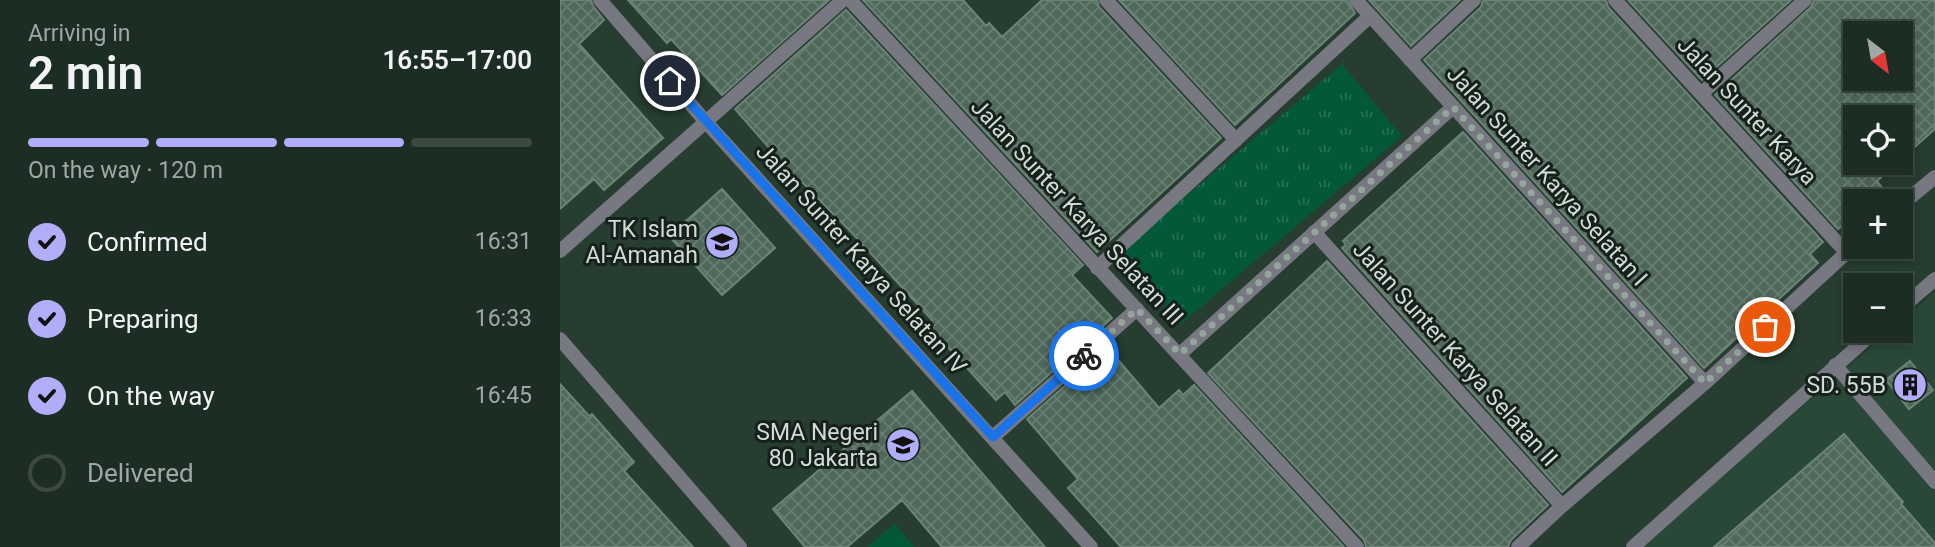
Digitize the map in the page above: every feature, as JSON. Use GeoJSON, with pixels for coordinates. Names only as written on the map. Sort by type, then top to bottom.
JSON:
{"type":"FeatureCollection","features":[{"type":"Feature","properties":{"kind":"street","name":"Jalan Sunter Karya Selatan IV"},"geometry":{"type":"LineString","coordinates":[[600,0],[706,122],[1091,547]]}},
{"type":"Feature","properties":{"kind":"street"},"geometry":{"type":"LineString","coordinates":[[560,251],[843,0]]}},
{"type":"Feature","properties":{"kind":"street","name":"Jalan Sunter Karya Selatan III"},"geometry":{"type":"LineString","coordinates":[[850,0],[1357,547]]}},
{"type":"Feature","properties":{"kind":"street"},"geometry":{"type":"LineString","coordinates":[[1107,0],[1236,140]]}},
{"type":"Feature","properties":{"kind":"street","name":"Jalan Sunter Karya Selatan I"},"geometry":{"type":"LineString","coordinates":[[1356,0],[1705,383]]}},
{"type":"Feature","properties":{"kind":"street"},"geometry":{"type":"LineString","coordinates":[[1410,60],[1474,0]]}},
{"type":"Feature","properties":{"kind":"street","name":"Jalan Sunter Karya"},"geometry":{"type":"LineString","coordinates":[[1615,0],[1701,94],[1843,240]]}},
{"type":"Feature","properties":{"kind":"street"},"geometry":{"type":"LineString","coordinates":[[1701,94],[1805,0]]}},
{"type":"Feature","properties":{"kind":"street"},"geometry":{"type":"LineString","coordinates":[[1097,268],[1370,16]]}},
{"type":"Feature","properties":{"kind":"street"},"geometry":{"type":"LineString","coordinates":[[1180,354],[1453,107]]}},
{"type":"Feature","properties":{"kind":"street"},"geometry":{"type":"LineString","coordinates":[[1913,195],[1935,177]]}},
{"type":"Feature","properties":{"kind":"street","name":"Jalan Sunter Karya Selatan II"},"geometry":{"type":"LineString","coordinates":[[1314,232],[1562,506]]}},
{"type":"Feature","properties":{"kind":"street"},"geometry":{"type":"LineString","coordinates":[[1518,547],[1705,383],[1843,255]]}},
{"type":"Feature","properties":{"kind":"street"},"geometry":{"type":"LineString","coordinates":[[1913,298],[1935,279]]}},
{"type":"Feature","properties":{"kind":"street"},"geometry":{"type":"LineString","coordinates":[[993,437],[1137,309]]}},
{"type":"Feature","properties":{"kind":"street"},"geometry":{"type":"LineString","coordinates":[[560,339],[740,547]]}},
{"type":"Feature","properties":{"kind":"street"},"geometry":{"type":"LineString","coordinates":[[1633,547],[1861,343]]}},
{"type":"Feature","properties":{"kind":"street"},"geometry":{"type":"LineString","coordinates":[[1835,365],[1935,482]]}},
{"type":"Feature","properties":{"kind":"shaded area"},"geometry":{"type":"Polygon","coordinates":[[[1935,292],[1935,547],[1640,547],[1876,343],[1913,343],[1913,311],[1935,292]]]}},
{"type":"Feature","properties":{"kind":"green space"},"geometry":{"type":"Polygon","coordinates":[[[1342,64],[1402,136],[1181,324],[1120,252],[1342,64]]]}},
{"type":"Feature","properties":{"kind":"green space"},"geometry":{"type":"Polygon","coordinates":[[[894,524],[914,547],[867,547],[894,524]]]}},
{"type":"Feature","properties":{"kind":"building"},"geometry":{"type":"Polygon","coordinates":[[[560,0],[591,0],[604,20],[579,44],[663,138],[604,190],[594,179],[560,209],[560,0]]]}},
{"type":"Feature","properties":{"kind":"building"},"geometry":{"type":"Polygon","coordinates":[[[628,0],[829,0],[722,95],[671,39],[667,43],[628,0]]]}},
{"type":"Feature","properties":{"kind":"building"},"geometry":{"type":"Polygon","coordinates":[[[863,0],[963,0],[986,26],[989,23],[1002,37],[1042,0],[1097,0],[1099,7],[1221,138],[1097,252],[863,0]]]}},
{"type":"Feature","properties":{"kind":"building"},"geometry":{"type":"Polygon","coordinates":[[[1119,0],[1347,0],[1355,13],[1235,125],[1119,0]]]}},
{"type":"Feature","properties":{"kind":"building"},"geometry":{"type":"Polygon","coordinates":[[[1369,0],[1460,0],[1411,46],[1369,0]]]}},
{"type":"Feature","properties":{"kind":"building"},"geometry":{"type":"Polygon","coordinates":[[[1483,0],[1606,0],[1608,7],[1823,242],[1810,254],[1818,263],[1704,368],[1424,60],[1481,7],[1483,0]]]}},
{"type":"Feature","properties":{"kind":"building"},"geometry":{"type":"Polygon","coordinates":[[[1628,0],[1791,0],[1702,80],[1628,0]]]}},
{"type":"Feature","properties":{"kind":"building"},"geometry":{"type":"Polygon","coordinates":[[[1814,0],[1935,0],[1935,129],[1913,148],[1913,105],[1843,105],[1843,175],[1884,175],[1877,181],[1883,189],[1843,189],[1843,225],[1838,229],[1715,95],[1811,7],[1814,0]]]}},
{"type":"Feature","properties":{"kind":"building"},"geometry":{"type":"Polygon","coordinates":[[[846,10],[1083,265],[1072,275],[1112,318],[1015,405],[1005,392],[996,400],[927,324],[932,320],[853,234],[801,181],[800,183],[735,109],[846,10]]]}},
{"type":"Feature","properties":{"kind":"building"},"geometry":{"type":"Polygon","coordinates":[[[1463,132],[1687,378],[1562,492],[1342,248],[1346,245],[1343,241],[1463,132]]]}},
{"type":"Feature","properties":{"kind":"building","name":"TK Islam Al-Amanah"},"geometry":{"type":"Polygon","coordinates":[[[722,189],[775,248],[722,295],[669,236],[722,189]]]}},
{"type":"Feature","properties":{"kind":"building"},"geometry":{"type":"Polygon","coordinates":[[[1327,261],[1548,505],[1511,540],[1508,547],[1366,547],[1364,540],[1208,373],[1327,261]]]}},
{"type":"Feature","properties":{"kind":"building"},"geometry":{"type":"Polygon","coordinates":[[[1108,348],[1159,408],[1179,390],[1183,395],[1194,385],[1344,547],[1121,547],[1068,488],[1078,479],[1027,419],[1108,348]]]}},
{"type":"Feature","properties":{"kind":"building","name":"SD. 55B"},"geometry":{"type":"Polygon","coordinates":[[[1910,361],[1933,390],[1909,409],[1886,380],[1910,361]]]}},
{"type":"Feature","properties":{"kind":"building"},"geometry":{"type":"Polygon","coordinates":[[[560,384],[589,416],[592,414],[634,462],[624,471],[693,547],[560,547],[560,384]]]}},
{"type":"Feature","properties":{"kind":"building","name":"SMA Negeri 80 Jakarta"},"geometry":{"type":"Polygon","coordinates":[[[912,391],[1045,547],[942,547],[902,500],[847,547],[805,547],[773,509],[912,391]]]}},
{"type":"Feature","properties":{"kind":"building"},"geometry":{"type":"Polygon","coordinates":[[[1844,434],[1903,502],[1901,504],[1935,543],[1935,547],[1714,547],[1844,434]]]}},
{"type":"Feature","properties":{"kind":"way so far"},"geometry":{"type":"LineString","coordinates":[[1084,356],[1137,309],[1180,354],[1453,107],[1705,383],[1765,327]]}},
{"type":"Feature","properties":{"kind":"place","name":"TK Islam Al-Amanah"},"geometry":{"type":"Point","coordinates":[722,242]}},
{"type":"Feature","properties":{"kind":"place","name":"SD. 55B"},"geometry":{"type":"Point","coordinates":[1910,385]}},
{"type":"Feature","properties":{"kind":"place","name":"SMA Negeri 80 Jakarta"},"geometry":{"type":"Point","coordinates":[903,445]}},
{"type":"Feature","properties":{"kind":"route"},"geometry":{"type":"LineString","coordinates":[[670,81],[993,437],[1084,356]]}}]}
